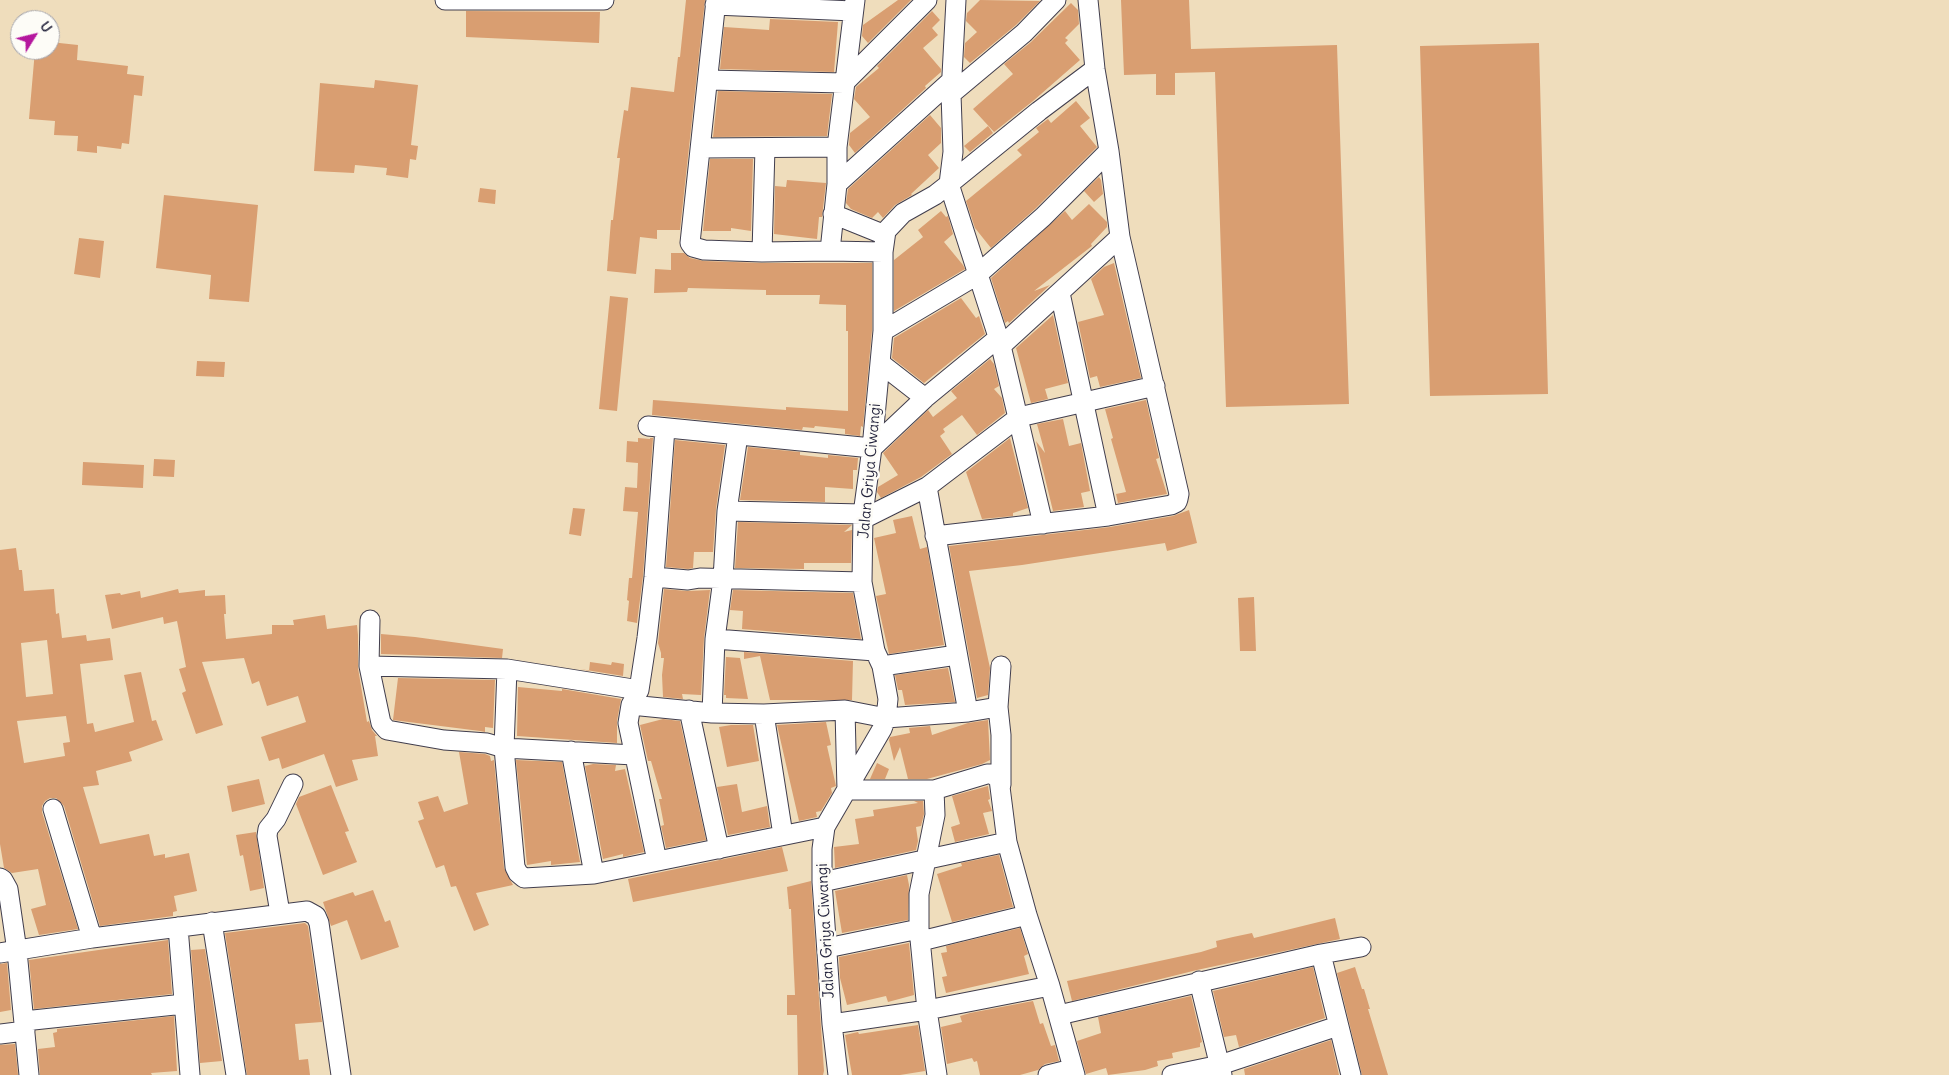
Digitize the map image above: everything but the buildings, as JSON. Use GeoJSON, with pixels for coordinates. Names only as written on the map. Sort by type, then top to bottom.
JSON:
{"type":"FeatureCollection","features":[{"type":"Feature","properties":{"kind":"street"},"geometry":{"type":"LineString","coordinates":[[445,0],[604,0]]}},
{"type":"Feature","properties":{"kind":"street"},"geometry":{"type":"LineString","coordinates":[[708,80],[844,82],[927,0]]}},
{"type":"Feature","properties":{"kind":"street"},"geometry":{"type":"LineString","coordinates":[[956,0],[951,88],[953,152],[949,184],[999,342],[1019,417],[1043,524]]}},
{"type":"Feature","properties":{"kind":"street"},"geometry":{"type":"LineString","coordinates":[[837,184],[951,88],[1024,34],[1056,0]]}},
{"type":"Feature","properties":{"kind":"street"},"geometry":{"type":"LineString","coordinates":[[935,536],[1108,516],[1171,505],[1178,502],[1179,494],[1120,237],[1109,151],[1095,69],[1088,0]]}},
{"type":"Feature","properties":{"kind":"street"},"geometry":{"type":"LineString","coordinates":[[830,250],[837,184],[837,147],[854,5],[716,3],[690,243],[693,247],[704,250],[762,252],[830,250],[884,244]]}},
{"type":"Feature","properties":{"kind":"street"},"geometry":{"type":"LineString","coordinates":[[884,244],[886,231],[903,213],[935,195],[1039,111],[1095,69]]}},
{"type":"Feature","properties":{"kind":"street"},"geometry":{"type":"LineString","coordinates":[[701,148],[837,147]]}},
{"type":"Feature","properties":{"kind":"street"},"geometry":{"type":"LineString","coordinates":[[762,252],[764,148]]}},
{"type":"Feature","properties":{"kind":"street"},"geometry":{"type":"LineString","coordinates":[[883,331],[977,275],[1042,217],[1109,151]]}},
{"type":"Feature","properties":{"kind":"street"},"geometry":{"type":"LineString","coordinates":[[833,214],[884,244]]}},
{"type":"Feature","properties":{"kind":"street"},"geometry":{"type":"LineString","coordinates":[[657,861],[628,723],[635,697],[654,577],[656,427],[872,448],[925,398],[1060,293],[1120,237]]}},
{"type":"Feature","properties":{"kind":"street","name":"Jalan Griya Ciwangi"},"geometry":{"type":"LineString","coordinates":[[838,1075],[832,1024],[822,882],[822,849],[825,827],[875,742],[886,718],[888,699],[862,582],[863,516],[872,448],[883,331],[884,244]]}},
{"type":"Feature","properties":{"kind":"street"},"geometry":{"type":"LineString","coordinates":[[1060,293],[1108,516]]}},
{"type":"Feature","properties":{"kind":"street"},"geometry":{"type":"LineString","coordinates":[[880,363],[925,398]]}},
{"type":"Feature","properties":{"kind":"street"},"geometry":{"type":"LineString","coordinates":[[727,511],[863,516],[927,487],[1019,417],[1084,404],[1155,386]]}},
{"type":"Feature","properties":{"kind":"street"},"geometry":{"type":"LineString","coordinates":[[712,713],[715,639],[723,579],[727,511],[738,435]]}},
{"type":"Feature","properties":{"kind":"street"},"geometry":{"type":"LineString","coordinates":[[927,487],[968,712]]}},
{"type":"Feature","properties":{"kind":"street"},"geometry":{"type":"LineString","coordinates":[[654,577],[688,580],[700,578],[862,582]]}},
{"type":"Feature","properties":{"kind":"street"},"geometry":{"type":"LineString","coordinates":[[370,620],[369,666],[381,723],[387,730],[444,740],[487,743],[504,748],[634,755]]}},
{"type":"Feature","properties":{"kind":"street"},"geometry":{"type":"LineString","coordinates":[[715,639],[878,659],[957,655]]}},
{"type":"Feature","properties":{"kind":"street"},"geometry":{"type":"LineString","coordinates":[[369,666],[507,669],[689,710],[712,713],[764,714],[845,710],[886,718],[968,712],[998,707]]}},
{"type":"Feature","properties":{"kind":"street"},"geometry":{"type":"LineString","coordinates":[[1001,666],[998,707],[1001,735],[1001,785],[1007,842],[1027,915],[1059,1015],[1074,1072],[1048,1075]]}},
{"type":"Feature","properties":{"kind":"street"},"geometry":{"type":"LineString","coordinates":[[507,669],[504,748],[515,867],[524,878],[594,874],[783,834],[825,827]]}},
{"type":"Feature","properties":{"kind":"street"},"geometry":{"type":"LineString","coordinates":[[689,710],[719,849]]}},
{"type":"Feature","properties":{"kind":"street"},"geometry":{"type":"LineString","coordinates":[[845,710],[847,790],[934,790],[986,774],[996,776],[1001,785]]}},
{"type":"Feature","properties":{"kind":"street"},"geometry":{"type":"LineString","coordinates":[[764,714],[783,834]]}},
{"type":"Feature","properties":{"kind":"street"},"geometry":{"type":"LineString","coordinates":[[571,751],[594,874]]}},
{"type":"Feature","properties":{"kind":"street"},"geometry":{"type":"LineString","coordinates":[[280,913],[267,836],[268,829],[276,819],[293,784]]}},
{"type":"Feature","properties":{"kind":"street"},"geometry":{"type":"LineString","coordinates":[[934,790],[935,814],[919,894],[920,935],[927,1010],[937,1075]]}},
{"type":"Feature","properties":{"kind":"street"},"geometry":{"type":"LineString","coordinates":[[53,810],[92,938]]}},
{"type":"Feature","properties":{"kind":"street"},"geometry":{"type":"LineString","coordinates":[[822,882],[1007,842]]}},
{"type":"Feature","properties":{"kind":"street"},"geometry":{"type":"LineString","coordinates":[[0,878],[8,889],[8,952],[25,1026],[30,1075]]}},
{"type":"Feature","properties":{"kind":"street"},"geometry":{"type":"LineString","coordinates":[[8,952],[92,938],[307,911],[316,916],[319,923],[341,1075]]}},
{"type":"Feature","properties":{"kind":"street"},"geometry":{"type":"LineString","coordinates":[[827,948],[920,935],[1027,915]]}},
{"type":"Feature","properties":{"kind":"street"},"geometry":{"type":"LineString","coordinates":[[212,922],[236,1075]]}},
{"type":"Feature","properties":{"kind":"street"},"geometry":{"type":"LineString","coordinates":[[178,927],[190,1075]]}},
{"type":"Feature","properties":{"kind":"street"},"geometry":{"type":"LineString","coordinates":[[1059,1015],[1198,981],[1361,947]]}},
{"type":"Feature","properties":{"kind":"street"},"geometry":{"type":"LineString","coordinates":[[1321,954],[1352,1075]]}},
{"type":"Feature","properties":{"kind":"street"},"geometry":{"type":"LineString","coordinates":[[1198,981],[1221,1070]]}},
{"type":"Feature","properties":{"kind":"street"},"geometry":{"type":"LineString","coordinates":[[832,1024],[927,1010],[1050,986]]}},
{"type":"Feature","properties":{"kind":"street"},"geometry":{"type":"LineString","coordinates":[[0,1034],[25,1026],[184,1004]]}},
{"type":"Feature","properties":{"kind":"street"},"geometry":{"type":"LineString","coordinates":[[1172,1075],[1221,1070],[1338,1026]]}}]}
